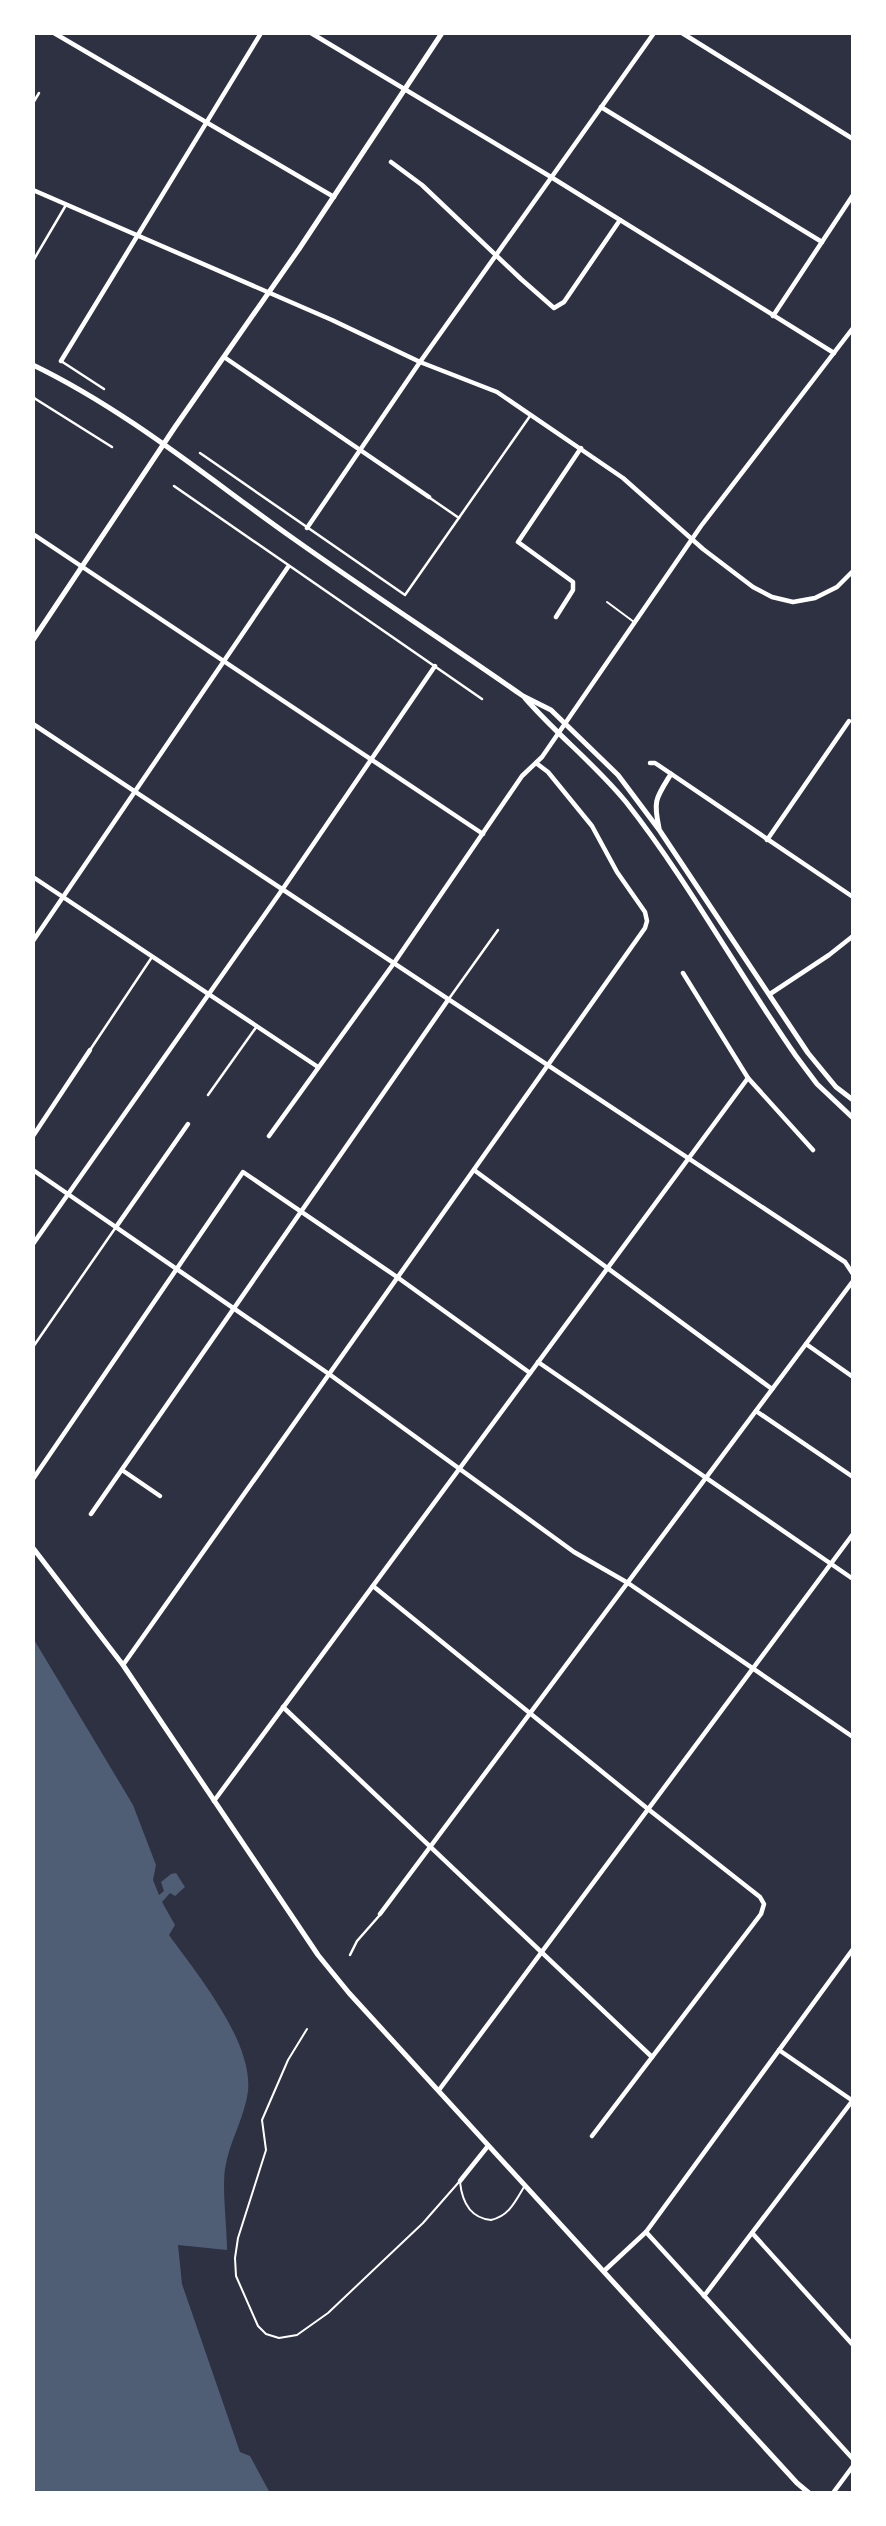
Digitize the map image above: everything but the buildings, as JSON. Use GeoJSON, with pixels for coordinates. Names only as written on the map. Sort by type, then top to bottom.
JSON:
{"type":"FeatureCollection","features":[{"type":"Feature","properties":{"kind":"street"},"geometry":{"type":"LineString","coordinates":[[54,33],[334,197]]}},
{"type":"Feature","properties":{"kind":"street"},"geometry":{"type":"LineString","coordinates":[[68,40],[72,33]]}},
{"type":"Feature","properties":{"kind":"street"},"geometry":{"type":"LineString","coordinates":[[104,389],[61,361],[261,33]]}},
{"type":"Feature","properties":{"kind":"street"},"geometry":{"type":"LineString","coordinates":[[311,33],[551,177],[834,353]]}},
{"type":"Feature","properties":{"kind":"street"},"geometry":{"type":"LineString","coordinates":[[33,640],[442,33]]}},
{"type":"Feature","properties":{"kind":"street"},"geometry":{"type":"LineString","coordinates":[[307,528],[420,362],[654,33]]}},
{"type":"Feature","properties":{"kind":"street"},"geometry":{"type":"LineString","coordinates":[[682,33],[853,139]]}},
{"type":"Feature","properties":{"kind":"street"},"geometry":{"type":"LineString","coordinates":[[33,103],[39,93]]}},
{"type":"Feature","properties":{"kind":"street"},"geometry":{"type":"LineString","coordinates":[[601,107],[822,242]]}},
{"type":"Feature","properties":{"kind":"street"},"geometry":{"type":"LineString","coordinates":[[391,162],[422,185],[549,305],[558,307],[564,302],[620,220]]}},
{"type":"Feature","properties":{"kind":"street"},"geometry":{"type":"LineString","coordinates":[[33,190],[269,292],[420,362],[497,392],[581,448],[651,500],[693,539],[763,593],[785,601],[815,598],[837,587],[853,571]]}},
{"type":"Feature","properties":{"kind":"street"},"geometry":{"type":"LineString","coordinates":[[773,316],[853,195]]}},
{"type":"Feature","properties":{"kind":"street"},"geometry":{"type":"LineString","coordinates":[[33,261],[66,205]]}},
{"type":"Feature","properties":{"kind":"street"},"geometry":{"type":"LineString","coordinates":[[269,1136],[394,963],[522,776],[536,763],[693,539],[853,328]]}},
{"type":"Feature","properties":{"kind":"street"},"geometry":{"type":"LineString","coordinates":[[224,356],[459,517]]}},
{"type":"Feature","properties":{"kind":"street"},"geometry":{"type":"LineString","coordinates":[[33,365],[115,410],[296,541],[523,696],[551,710],[565,722],[618,775],[660,831],[808,1053],[836,1087],[853,1100]]}},
{"type":"Feature","properties":{"kind":"street"},"geometry":{"type":"LineString","coordinates":[[33,398],[112,447]]}},
{"type":"Feature","properties":{"kind":"street"},"geometry":{"type":"LineString","coordinates":[[200,453],[405,595],[531,414]]}},
{"type":"Feature","properties":{"kind":"street"},"geometry":{"type":"LineString","coordinates":[[556,617],[573,590],[573,582],[518,542],[581,448]]}},
{"type":"Feature","properties":{"kind":"street"},"geometry":{"type":"LineString","coordinates":[[174,486],[482,699]]}},
{"type":"Feature","properties":{"kind":"street"},"geometry":{"type":"LineString","coordinates":[[33,534],[483,834]]}},
{"type":"Feature","properties":{"kind":"street"},"geometry":{"type":"LineString","coordinates":[[33,941],[288,567]]}},
{"type":"Feature","properties":{"kind":"street"},"geometry":{"type":"LineString","coordinates":[[33,1244],[282,890],[435,666]]}},
{"type":"Feature","properties":{"kind":"street"},"geometry":{"type":"LineString","coordinates":[[523,696],[544,720],[599,771],[643,825],[796,1056],[817,1084],[853,1118]]}},
{"type":"Feature","properties":{"kind":"street"},"geometry":{"type":"LineString","coordinates":[[767,840],[849,721]]}},
{"type":"Feature","properties":{"kind":"street"},"geometry":{"type":"LineString","coordinates":[[33,724],[845,1262],[853,1274]]}},
{"type":"Feature","properties":{"kind":"street"},"geometry":{"type":"LineString","coordinates":[[650,762],[853,897]]}},
{"type":"Feature","properties":{"kind":"street"},"geometry":{"type":"LineString","coordinates":[[123,1665],[648,921],[592,827],[548,772],[536,763]]}},
{"type":"Feature","properties":{"kind":"street"},"geometry":{"type":"LineString","coordinates":[[660,831],[655,805],[671,774]]}},
{"type":"Feature","properties":{"kind":"street"},"geometry":{"type":"LineString","coordinates":[[33,877],[318,1067]]}},
{"type":"Feature","properties":{"kind":"street"},"geometry":{"type":"LineString","coordinates":[[92,1514],[498,930]]}},
{"type":"Feature","properties":{"kind":"street"},"geometry":{"type":"LineString","coordinates":[[770,994],[853,936]]}},
{"type":"Feature","properties":{"kind":"street"},"geometry":{"type":"LineString","coordinates":[[33,1136],[152,956]]}},
{"type":"Feature","properties":{"kind":"street"},"geometry":{"type":"LineString","coordinates":[[683,973],[748,1078],[813,1150]]}},
{"type":"Feature","properties":{"kind":"street"},"geometry":{"type":"LineString","coordinates":[[208,1096],[257,1026]]}},
{"type":"Feature","properties":{"kind":"street"},"geometry":{"type":"LineString","coordinates":[[213,1801],[748,1078]]}},
{"type":"Feature","properties":{"kind":"street"},"geometry":{"type":"LineString","coordinates":[[33,1347],[188,1124]]}},
{"type":"Feature","properties":{"kind":"street"},"geometry":{"type":"LineString","coordinates":[[33,1170],[329,1374],[574,1552],[628,1583],[853,1737]]}},
{"type":"Feature","properties":{"kind":"street"},"geometry":{"type":"LineString","coordinates":[[473,1170],[772,1389]]}},
{"type":"Feature","properties":{"kind":"street"},"geometry":{"type":"LineString","coordinates":[[33,1479],[243,1172],[397,1277],[530,1373]]}},
{"type":"Feature","properties":{"kind":"street"},"geometry":{"type":"LineString","coordinates":[[349,1955],[853,1281]]}},
{"type":"Feature","properties":{"kind":"street"},"geometry":{"type":"LineString","coordinates":[[806,1344],[853,1377]]}},
{"type":"Feature","properties":{"kind":"street"},"geometry":{"type":"LineString","coordinates":[[538,1362],[853,1579]]}},
{"type":"Feature","properties":{"kind":"street"},"geometry":{"type":"LineString","coordinates":[[755,1411],[853,1477]]}},
{"type":"Feature","properties":{"kind":"street"},"geometry":{"type":"LineString","coordinates":[[122,1470],[160,1496]]}},
{"type":"Feature","properties":{"kind":"street"},"geometry":{"type":"LineString","coordinates":[[439,2090],[853,1534]]}},
{"type":"Feature","properties":{"kind":"street"},"geometry":{"type":"LineString","coordinates":[[33,1548],[123,1665],[318,1955],[349,1993],[809,2493]]}},
{"type":"Feature","properties":{"kind":"street"},"geometry":{"type":"LineString","coordinates":[[373,1586],[760,1897],[764,1904],[761,1914],[592,2136]]}},
{"type":"Feature","properties":{"kind":"street"},"geometry":{"type":"LineString","coordinates":[[283,1707],[652,2057]]}},
{"type":"Feature","properties":{"kind":"street"},"geometry":{"type":"LineString","coordinates":[[604,2271],[646,2232],[853,1949]]}},
{"type":"Feature","properties":{"kind":"street"},"geometry":{"type":"LineString","coordinates":[[704,2296],[853,2101],[779,2050]]}},
{"type":"Feature","properties":{"kind":"street"},"geometry":{"type":"LineString","coordinates":[[460,2181],[488,2146]]}},
{"type":"Feature","properties":{"kind":"street"},"geometry":{"type":"LineString","coordinates":[[646,2232],[853,2459]]}},
{"type":"Feature","properties":{"kind":"street"},"geometry":{"type":"LineString","coordinates":[[753,2234],[853,2345]]}},
{"type":"Feature","properties":{"kind":"street"},"geometry":{"type":"LineString","coordinates":[[833,2493],[853,2466]]}},
{"type":"Feature","properties":{"kind":"lane"},"geometry":{"type":"LineString","coordinates":[[607,602],[635,623]]}},
{"type":"Feature","properties":{"kind":"lane"},"geometry":{"type":"LineString","coordinates":[[307,2029],[288,2060],[267,2104],[262,2120],[266,2150],[238,2238],[235,2258],[236,2276],[258,2326],[266,2334],[279,2338],[297,2334],[328,2313],[423,2223],[460,2181]]}},
{"type":"Feature","properties":{"kind":"lane"},"geometry":{"type":"LineString","coordinates":[[460,2181],[466,2205],[478,2217],[491,2220],[504,2215],[513,2206],[524,2186]]}},
{"type":"Feature","properties":{"kind":"water"},"geometry":{"type":"Polygon","coordinates":[[[33,1638],[133,1805],[156,1865],[153,1880],[159,1895],[164,1891],[161,1882],[171,1874],[176,1873],[185,1887],[175,1896],[170,1893],[162,1902],[175,1925],[169,1935],[208,1988],[242,2051],[248,2091],[225,2169],[227,2250],[178,2245],[182,2284],[240,2452],[250,2456],[270,2493],[33,2493],[33,1638]]]}}]}
